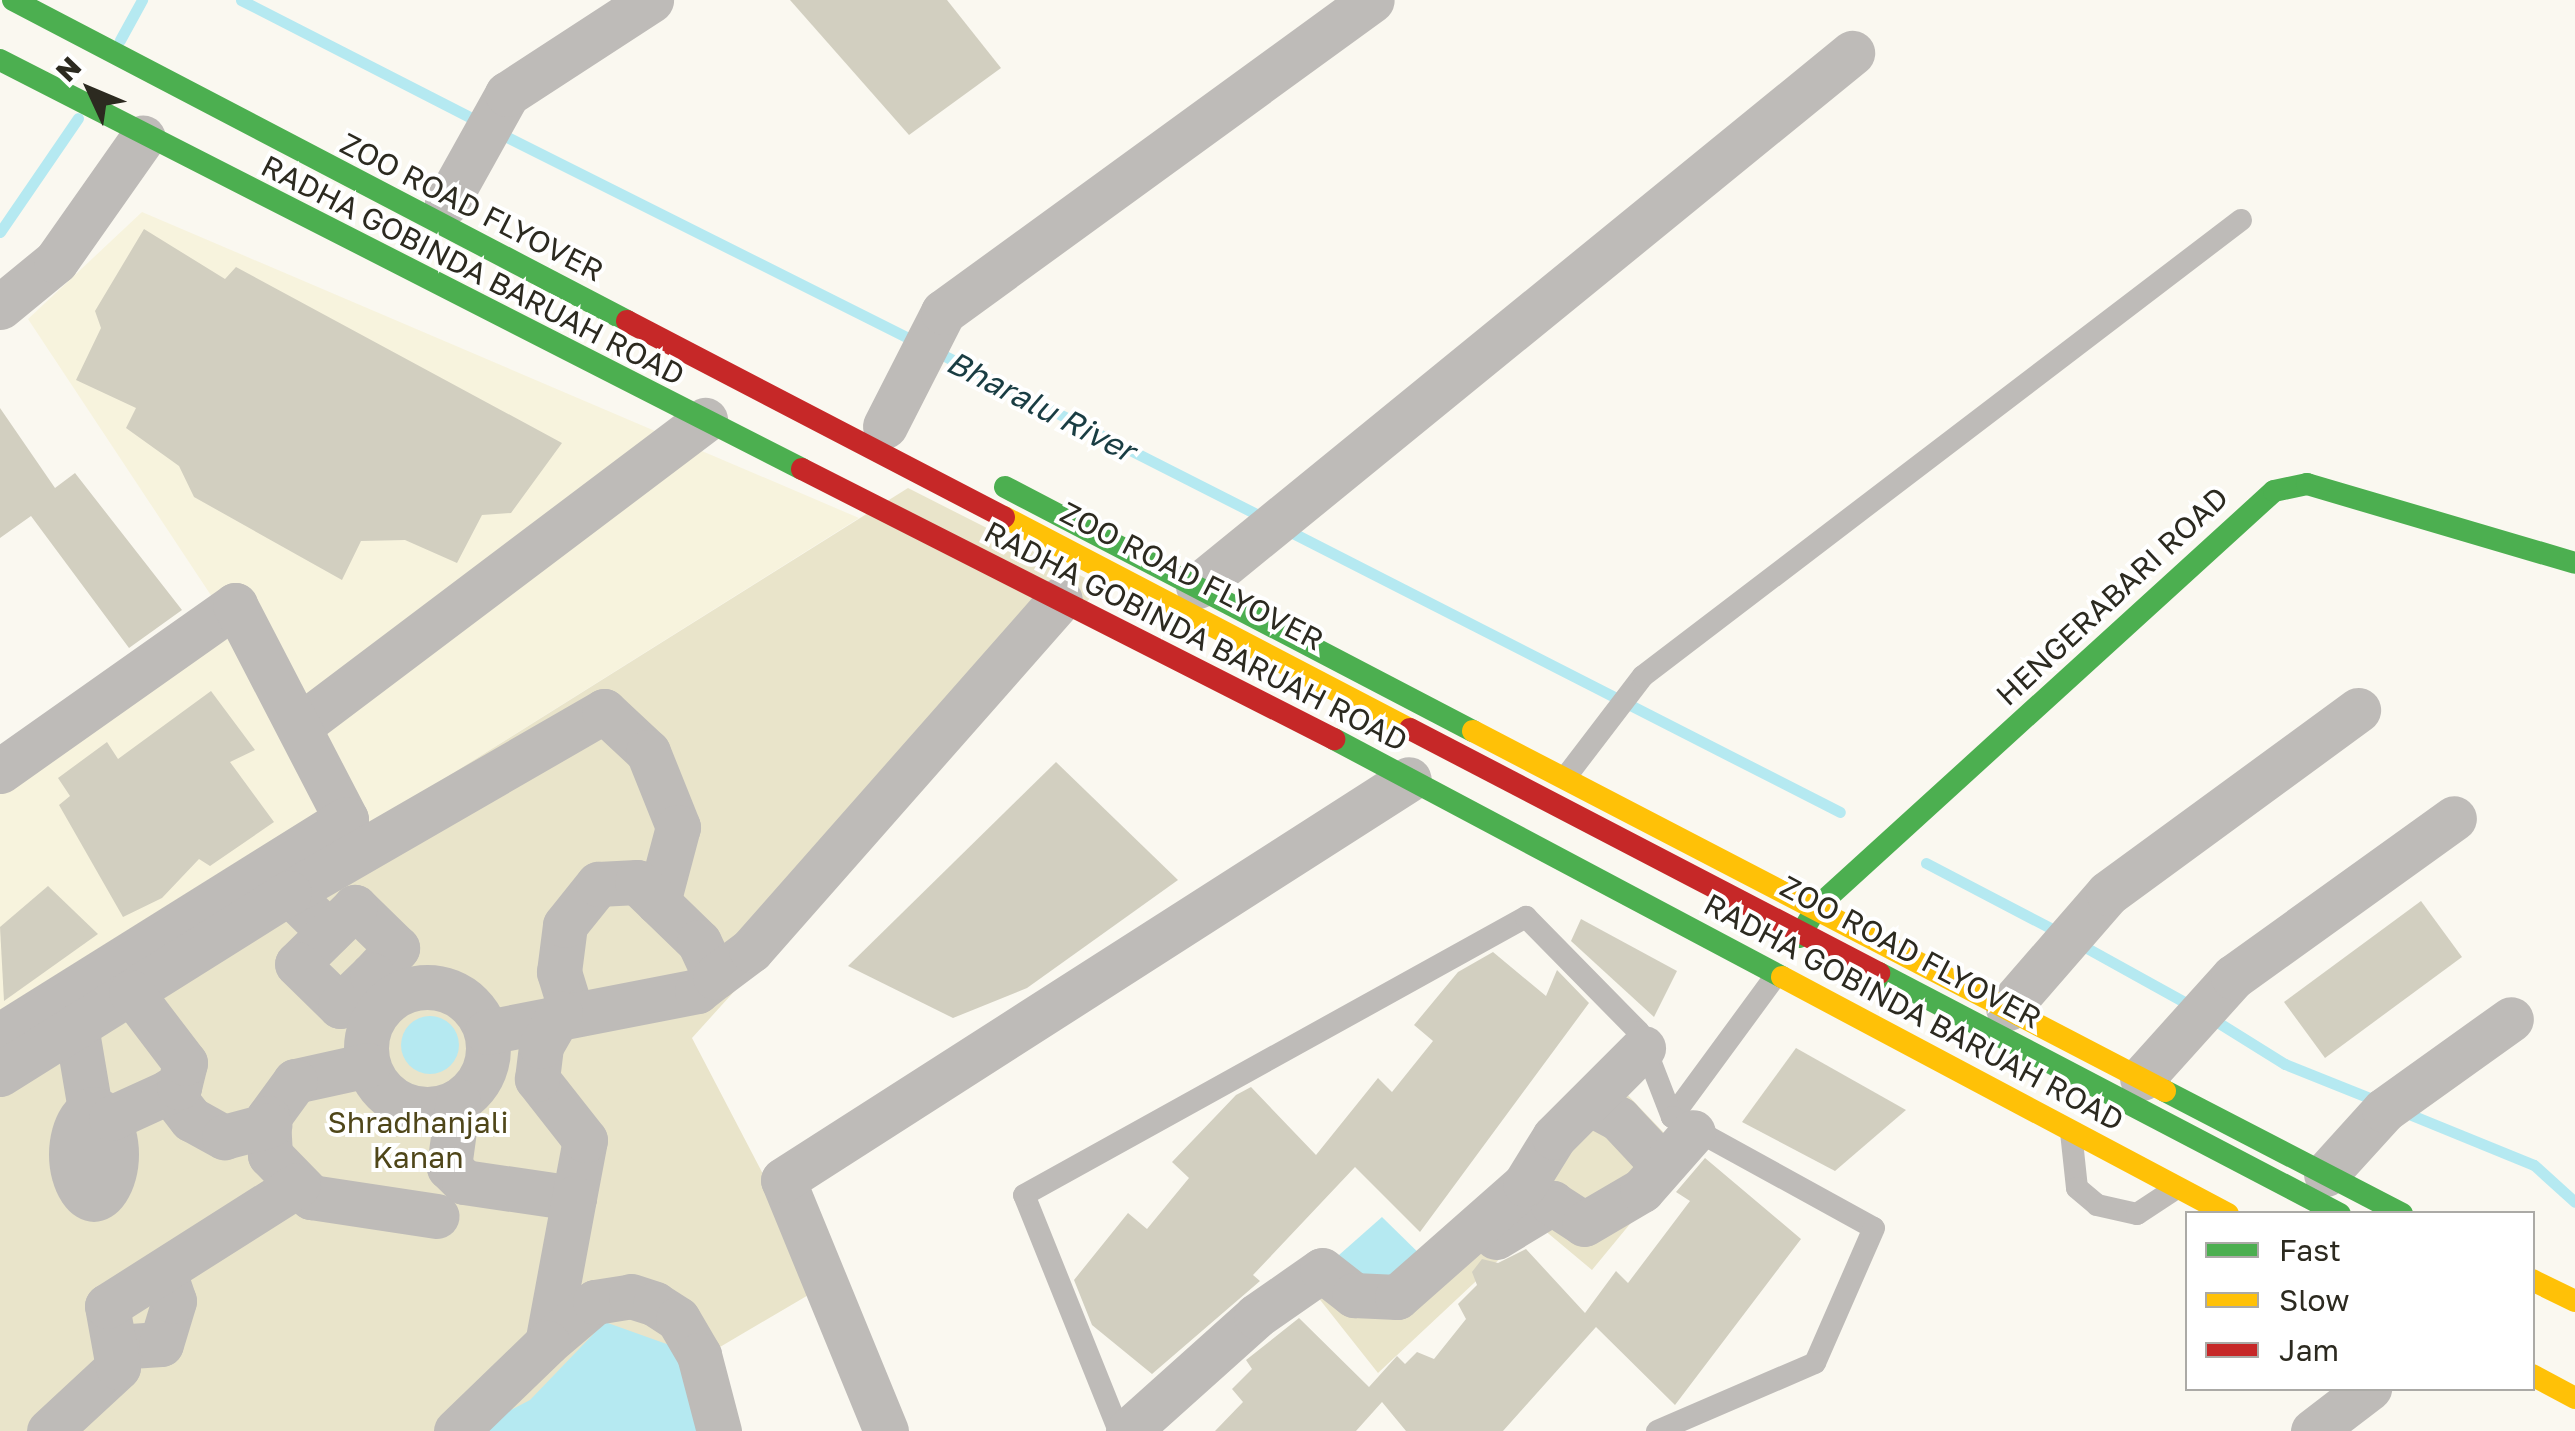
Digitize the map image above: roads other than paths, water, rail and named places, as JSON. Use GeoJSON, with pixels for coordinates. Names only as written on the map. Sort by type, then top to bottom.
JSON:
{"type":"FeatureCollection","features":[{"type":"Feature","properties":{"kind":"main road","name":"ZOO ROAD FLYOVER"},"geometry":{"type":"LineString","coordinates":[[13,0],[2333,1194]]}},
{"type":"Feature","properties":{"kind":"main road","name":"RADHA GOBINDA BARUAH ROAD"},"geometry":{"type":"LineString","coordinates":[[75,5],[193,71],[1568,774],[2142,1078],[2333,1194],[2392,1211]]}},
{"type":"Feature","properties":{"kind":"main road","name":"RADHA GOBINDA BARUAH ROAD"},"geometry":{"type":"LineString","coordinates":[[14,74],[1409,779],[2222,1211]]}},
{"type":"Feature","properties":{"kind":"main road","name":"ZOO ROAD FLYOVER"},"geometry":{"type":"LineString","coordinates":[[188,125],[2252,1199]]}},
{"type":"Feature","properties":{"kind":"main road","name":"HENGERABARI ROAD"},"geometry":{"type":"LineString","coordinates":[[1777,974],[1817,908],[2274,491],[2307,484],[2575,563]]}},
{"type":"Feature","properties":{"kind":"main road"},"geometry":{"type":"LineString","coordinates":[[2535,1281],[2575,1301]]}},
{"type":"Feature","properties":{"kind":"main road"},"geometry":{"type":"LineString","coordinates":[[2535,1378],[2575,1398]]}},
{"type":"Feature","properties":{"kind":"street"},"geometry":{"type":"LineString","coordinates":[[448,202],[501,104],[650,0]]}},
{"type":"Feature","properties":{"kind":"street"},"geometry":{"type":"LineString","coordinates":[[885,426],[937,323],[1372,0]]}},
{"type":"Feature","properties":{"kind":"street"},"geometry":{"type":"LineString","coordinates":[[1198,586],[1852,53]]}},
{"type":"Feature","properties":{"kind":"street"},"geometry":{"type":"LineString","coordinates":[[0,307],[56,261],[136,133]]}},
{"type":"Feature","properties":{"kind":"street"},"geometry":{"type":"LineString","coordinates":[[302,724],[705,420]]}},
{"type":"Feature","properties":{"kind":"street"},"geometry":{"type":"LineString","coordinates":[[487,1032],[566,1012],[696,991],[752,950],[1060,600]]}},
{"type":"Feature","properties":{"kind":"street"},"geometry":{"type":"LineString","coordinates":[[0,771],[236,604],[302,724],[346,819],[0,1036]]}},
{"type":"Feature","properties":{"kind":"street"},"geometry":{"type":"LineString","coordinates":[[2008,1008],[2108,893],[2358,710]]}},
{"type":"Feature","properties":{"kind":"street"},"geometry":{"type":"LineString","coordinates":[[0,1074],[289,893],[604,711],[648,752],[678,827],[658,902]]}},
{"type":"Feature","properties":{"kind":"street"},"geometry":{"type":"LineString","coordinates":[[886,1431],[782,1180],[1409,779]]}},
{"type":"Feature","properties":{"kind":"street"},"geometry":{"type":"LineString","coordinates":[[2142,1078],[2233,977],[2454,818]]}},
{"type":"Feature","properties":{"kind":"street"},"geometry":{"type":"LineString","coordinates":[[547,1344],[585,1140],[537,1079],[541,1046],[566,1012],[559,972],[565,925],[598,884],[637,882],[699,942],[715,977]]}},
{"type":"Feature","properties":{"kind":"street"},"geometry":{"type":"LineString","coordinates":[[289,893],[330,932],[298,964],[340,1006],[383,986],[448,990],[487,1032],[484,1072],[458,1101],[447,1187]]}},
{"type":"Feature","properties":{"kind":"street"},"geometry":{"type":"LineString","coordinates":[[383,986],[366,1036],[368,1065],[400,1104],[458,1101]]}},
{"type":"Feature","properties":{"kind":"street"},"geometry":{"type":"LineString","coordinates":[[76,1026],[101,1114],[169,1091],[184,1063],[132,992]]}},
{"type":"Feature","properties":{"kind":"street"},"geometry":{"type":"LineString","coordinates":[[2333,1194],[2384,1110],[2511,1019]]}},
{"type":"Feature","properties":{"kind":"street"},"geometry":{"type":"LineString","coordinates":[[1128,1431],[1256,1316],[1322,1270],[1354,1295],[1397,1297],[1524,1184],[1590,1103],[1643,1048]]}},
{"type":"Feature","properties":{"kind":"street"},"geometry":{"type":"LineString","coordinates":[[368,1065],[295,1081],[269,1125],[270,1155],[311,1197],[447,1187],[574,1198]]}},
{"type":"Feature","properties":{"kind":"street"},"geometry":{"type":"LineString","coordinates":[[169,1091],[224,1137],[269,1125]]}},
{"type":"Feature","properties":{"kind":"street"},"geometry":{"type":"LineString","coordinates":[[1590,1103],[1619,1119],[1662,1166]]}},
{"type":"Feature","properties":{"kind":"street"},"geometry":{"type":"LineString","coordinates":[[1165,1431],[1305,1305],[1372,1325],[1418,1312],[1452,1270],[1507,1228],[1552,1204],[1584,1224],[1642,1190],[1662,1166],[1683,1124]]}},
{"type":"Feature","properties":{"kind":"street"},"geometry":{"type":"LineString","coordinates":[[50,1431],[104,1388],[118,1367],[107,1306],[298,1185]]}},
{"type":"Feature","properties":{"kind":"street"},"geometry":{"type":"LineString","coordinates":[[456,1431],[595,1302],[631,1296],[655,1304],[678,1319],[698,1355],[719,1431]]}},
{"type":"Feature","properties":{"kind":"street"},"geometry":{"type":"LineString","coordinates":[[2313,1431],[2365,1391]]}},
{"type":"Feature","properties":{"kind":"lane"},"geometry":{"type":"LineString","coordinates":[[1568,774],[1640,680],[2241,220]]}},
{"type":"Feature","properties":{"kind":"lane"},"geometry":{"type":"LineString","coordinates":[[1118,1431],[1024,1194],[1526,917],[1643,1048],[1683,1124],[1749,1152],[1874,1228],[1816,1363],[1656,1431]]}},
{"type":"Feature","properties":{"kind":"lane"},"geometry":{"type":"LineString","coordinates":[[1683,1124],[1777,974]]}},
{"type":"Feature","properties":{"kind":"lane"},"geometry":{"type":"LineString","coordinates":[[2071,1130],[2077,1188],[2097,1205],[2137,1214],[2178,1187]]}},
{"type":"Feature","properties":{"kind":"water"},"geometry":{"type":"Polygon","coordinates":[[[430,1016],[450,1025],[459,1045],[450,1065],[430,1074],[410,1065],[401,1045],[410,1025],[430,1016]]]}},
{"type":"Feature","properties":{"kind":"water"},"geometry":{"type":"Polygon","coordinates":[[[1382,1217],[1432,1266],[1397,1297],[1322,1270],[1382,1217]]]}},
{"type":"Feature","properties":{"kind":"water"},"geometry":{"type":"Polygon","coordinates":[[[605,1322],[703,1357],[710,1431],[471,1431],[530,1400],[605,1322]]]}},
{"type":"Feature","properties":{"kind":"waterway","name":"Bharalu River"},"geometry":{"type":"LineString","coordinates":[[120,40],[142,0]]}},
{"type":"Feature","properties":{"kind":"waterway","name":"Bharalu River"},"geometry":{"type":"LineString","coordinates":[[241,0],[481,123]]}},
{"type":"Feature","properties":{"kind":"waterway","name":"Bharalu River"},"geometry":{"type":"LineString","coordinates":[[0,232],[78,118]]}},
{"type":"Feature","properties":{"kind":"waterway","name":"Bharalu River"},"geometry":{"type":"LineString","coordinates":[[497,132],[919,343]]}},
{"type":"Feature","properties":{"kind":"waterway","name":"Bharalu River"},"geometry":{"type":"LineString","coordinates":[[935,351],[1266,519]]}},
{"type":"Feature","properties":{"kind":"waterway","name":"Bharalu River"},"geometry":{"type":"LineString","coordinates":[[1283,528],[1840,812]]}},
{"type":"Feature","properties":{"kind":"waterway"},"geometry":{"type":"LineString","coordinates":[[1926,863],[2060,933]]}},
{"type":"Feature","properties":{"kind":"waterway"},"geometry":{"type":"LineString","coordinates":[[2076,942],[2195,1008]]}},
{"type":"Feature","properties":{"kind":"waterway"},"geometry":{"type":"LineString","coordinates":[[2211,1018],[2285,1064],[2377,1101]]}},
{"type":"Feature","properties":{"kind":"waterway"},"geometry":{"type":"LineString","coordinates":[[2404,1112],[2534,1165],[2575,1202]]}},
{"type":"Feature","properties":{"kind":"park label","name":"Shradhanjali Kanan"},"geometry":{"type":"Point","coordinates":[418,1139]}}]}
